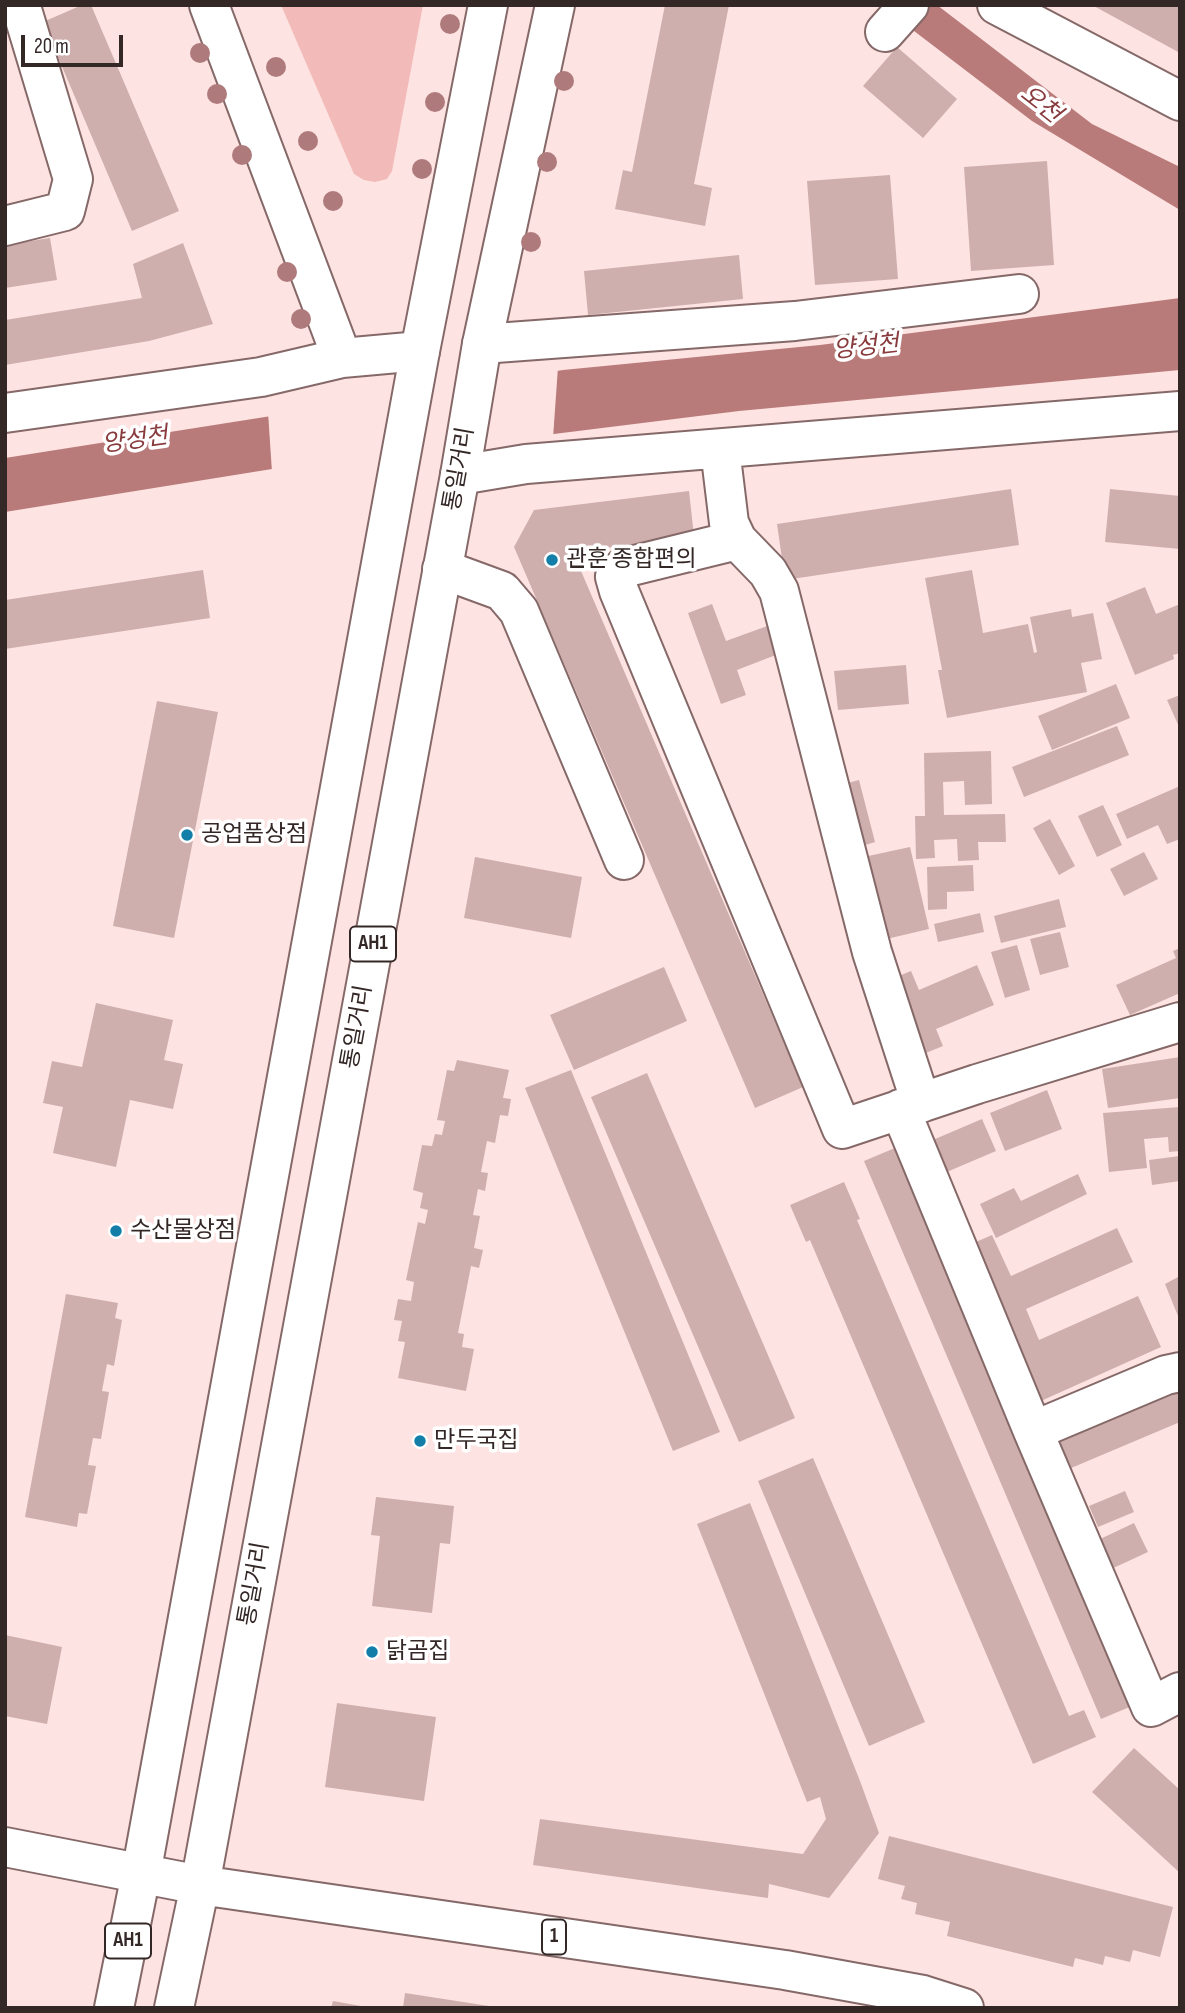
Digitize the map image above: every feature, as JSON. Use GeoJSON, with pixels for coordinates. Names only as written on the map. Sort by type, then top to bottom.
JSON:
{"type":"FeatureCollection","features":[{"type":"Feature","properties":{"kind":"main road"},"geometry":{"type":"LineString","coordinates":[[5,226],[65,211],[74,179],[23,13],[15,5]]}},
{"type":"Feature","properties":{"kind":"main road"},"geometry":{"type":"LineString","coordinates":[[209,5],[342,358]]}},
{"type":"Feature","properties":{"kind":"main road","name":"AH1"},"geometry":{"type":"LineString","coordinates":[[114,2008],[141,1874],[420,351],[488,5]]}},
{"type":"Feature","properties":{"kind":"main road","name":"통일거리"},"geometry":{"type":"LineString","coordinates":[[174,2008],[200,1885],[482,344],[555,5]]}},
{"type":"Feature","properties":{"kind":"main road"},"geometry":{"type":"LineString","coordinates":[[998,5],[1180,101]]}},
{"type":"Feature","properties":{"kind":"main road"},"geometry":{"type":"LineString","coordinates":[[482,344],[795,321],[1019,294]]}},
{"type":"Feature","properties":{"kind":"main road"},"geometry":{"type":"LineString","coordinates":[[5,413],[261,377],[342,358],[420,351]]}},
{"type":"Feature","properties":{"kind":"main road"},"geometry":{"type":"LineString","coordinates":[[460,475],[526,464],[1180,411]]}},
{"type":"Feature","properties":{"kind":"main road"},"geometry":{"type":"LineString","coordinates":[[719,449],[729,523],[737,540],[768,572],[779,592],[910,1106],[1033,1431],[1151,1707],[1180,1692]]}},
{"type":"Feature","properties":{"kind":"main road"},"geometry":{"type":"LineString","coordinates":[[737,540],[624,568],[615,577],[842,1129],[1180,1021]]}},
{"type":"Feature","properties":{"kind":"main road"},"geometry":{"type":"LineString","coordinates":[[442,569],[502,591],[519,611],[624,860]]}},
{"type":"Feature","properties":{"kind":"main road"},"geometry":{"type":"LineString","coordinates":[[1033,1431],[1166,1375],[1180,1373]]}},
{"type":"Feature","properties":{"kind":"main road","name":"1"},"geometry":{"type":"LineString","coordinates":[[5,1847],[200,1885],[785,1970],[923,1995],[964,2008]]}},
{"type":"Feature","properties":{"kind":"shaded area"},"geometry":{"type":"Polygon","coordinates":[[[281,5],[423,5],[392,171],[387,179],[375,182],[354,174],[281,5]]]}},
{"type":"Feature","properties":{"kind":"water","name":"오천"},"geometry":{"type":"Polygon","coordinates":[[[880,5],[937,5],[1092,124],[1180,167],[1180,210],[1032,121],[880,5]]]}},
{"type":"Feature","properties":{"kind":"water","name":"양성천"},"geometry":{"type":"Polygon","coordinates":[[[1180,298],[1180,370],[739,411],[272,469],[5,512],[5,458],[563,370],[820,345],[1180,298]]]}},
{"type":"Feature","properties":{"kind":"pier"},"geometry":{"type":"Polygon","coordinates":[[[558,367],[553,438],[272,472],[268,412],[558,367]]]}},
{"type":"Feature","properties":{"kind":"building"},"geometry":{"type":"Polygon","coordinates":[[[82,5],[91,5],[179,211],[132,231],[43,22],[82,5]]]}},
{"type":"Feature","properties":{"kind":"building"},"geometry":{"type":"Polygon","coordinates":[[[665,5],[729,5],[694,184],[712,188],[705,226],[615,209],[623,170],[632,172],[665,5]]]}},
{"type":"Feature","properties":{"kind":"building"},"geometry":{"type":"Polygon","coordinates":[[[1092,5],[1180,5],[1180,53],[1092,5]]]}},
{"type":"Feature","properties":{"kind":"building"},"geometry":{"type":"Polygon","coordinates":[[[897,47],[957,99],[923,138],[863,86],[897,47]]]}},
{"type":"Feature","properties":{"kind":"building"},"geometry":{"type":"Polygon","coordinates":[[[1047,161],[1054,265],[971,271],[964,167],[1047,161]]]}},
{"type":"Feature","properties":{"kind":"building"},"geometry":{"type":"Polygon","coordinates":[[[890,175],[898,279],[815,285],[807,181],[890,175]]]}},
{"type":"Feature","properties":{"kind":"building"},"geometry":{"type":"Polygon","coordinates":[[[50,238],[57,280],[5,288],[5,245],[50,238]]]}},
{"type":"Feature","properties":{"kind":"building"},"geometry":{"type":"Polygon","coordinates":[[[183,243],[213,324],[149,341],[5,365],[5,320],[142,298],[133,264],[183,243]]]}},
{"type":"Feature","properties":{"kind":"building"},"geometry":{"type":"Polygon","coordinates":[[[739,255],[743,299],[588,315],[584,271],[739,255]]]}},
{"type":"Feature","properties":{"kind":"building"},"geometry":{"type":"Polygon","coordinates":[[[1011,489],[1019,545],[785,580],[777,524],[1011,489]]]}},
{"type":"Feature","properties":{"kind":"building"},"geometry":{"type":"Polygon","coordinates":[[[1110,489],[1180,496],[1180,549],[1105,542],[1110,489]]]}},
{"type":"Feature","properties":{"kind":"building"},"geometry":{"type":"Polygon","coordinates":[[[689,491],[694,536],[584,551],[578,564],[803,1087],[755,1108],[514,547],[534,510],[689,491]]]}},
{"type":"Feature","properties":{"kind":"building"},"geometry":{"type":"Polygon","coordinates":[[[203,570],[210,618],[5,649],[5,600],[203,570]]]}},
{"type":"Feature","properties":{"kind":"building"},"geometry":{"type":"Polygon","coordinates":[[[972,570],[983,633],[1028,624],[1034,653],[1037,652],[1030,617],[1071,609],[1072,617],[1093,613],[1102,659],[1081,663],[1087,692],[947,718],[938,670],[942,670],[925,578],[972,570]]]}},
{"type":"Feature","properties":{"kind":"building"},"geometry":{"type":"Polygon","coordinates":[[[1145,587],[1156,614],[1180,604],[1180,653],[1173,655],[1174,659],[1135,675],[1106,603],[1145,587]]]}},
{"type":"Feature","properties":{"kind":"building"},"geometry":{"type":"Polygon","coordinates":[[[712,604],[726,641],[770,625],[781,653],[737,670],[746,695],[721,704],[688,613],[712,604]]]}},
{"type":"Feature","properties":{"kind":"building"},"geometry":{"type":"Polygon","coordinates":[[[906,665],[909,704],[838,710],[834,671],[906,665]]]}},
{"type":"Feature","properties":{"kind":"building"},"geometry":{"type":"Polygon","coordinates":[[[1116,684],[1130,718],[1052,750],[1038,716],[1116,684]]]}},
{"type":"Feature","properties":{"kind":"building"},"geometry":{"type":"Polygon","coordinates":[[[1180,695],[1180,729],[1167,700],[1180,695]]]}},
{"type":"Feature","properties":{"kind":"building"},"geometry":{"type":"Polygon","coordinates":[[[157,701],[218,712],[174,938],[113,926],[157,701]]]}},
{"type":"Feature","properties":{"kind":"building"},"geometry":{"type":"Polygon","coordinates":[[[1117,726],[1129,755],[1024,797],[1012,767],[1117,726]]]}},
{"type":"Feature","properties":{"kind":"building"},"geometry":{"type":"Polygon","coordinates":[[[991,751],[992,804],[965,805],[964,781],[943,782],[944,815],[1005,814],[1006,842],[978,842],[979,860],[958,861],[957,839],[934,840],[935,858],[916,859],[915,816],[925,816],[924,753],[991,751]]]}},
{"type":"Feature","properties":{"kind":"building"},"geometry":{"type":"Polygon","coordinates":[[[859,780],[875,842],[856,848],[840,785],[859,780]]]}},
{"type":"Feature","properties":{"kind":"building"},"geometry":{"type":"Polygon","coordinates":[[[1180,786],[1180,839],[1167,844],[1158,825],[1127,839],[1116,814],[1180,786]]]}},
{"type":"Feature","properties":{"kind":"building"},"geometry":{"type":"Polygon","coordinates":[[[1103,805],[1122,845],[1097,857],[1078,816],[1103,805]]]}},
{"type":"Feature","properties":{"kind":"building"},"geometry":{"type":"Polygon","coordinates":[[[1050,819],[1075,866],[1059,875],[1033,828],[1050,819]]]}},
{"type":"Feature","properties":{"kind":"building"},"geometry":{"type":"Polygon","coordinates":[[[910,847],[929,929],[878,941],[859,858],[910,847]]]}},
{"type":"Feature","properties":{"kind":"building"},"geometry":{"type":"Polygon","coordinates":[[[1144,852],[1158,879],[1124,896],[1110,869],[1144,852]]]}},
{"type":"Feature","properties":{"kind":"building"},"geometry":{"type":"Polygon","coordinates":[[[475,857],[582,877],[571,938],[464,918],[475,857]]]}},
{"type":"Feature","properties":{"kind":"building"},"geometry":{"type":"Polygon","coordinates":[[[973,865],[974,891],[947,892],[947,909],[928,910],[927,867],[973,865]]]}},
{"type":"Feature","properties":{"kind":"building"},"geometry":{"type":"Polygon","coordinates":[[[1059,899],[1066,927],[1001,943],[994,916],[1059,899]]]}},
{"type":"Feature","properties":{"kind":"building"},"geometry":{"type":"Polygon","coordinates":[[[980,913],[984,932],[938,942],[934,924],[980,913]]]}},
{"type":"Feature","properties":{"kind":"building"},"geometry":{"type":"Polygon","coordinates":[[[1060,932],[1069,967],[1040,975],[1030,939],[1060,932]]]}},
{"type":"Feature","properties":{"kind":"building"},"geometry":{"type":"Polygon","coordinates":[[[1017,945],[1030,990],[1005,998],[991,952],[1017,945]]]}},
{"type":"Feature","properties":{"kind":"building"},"geometry":{"type":"Polygon","coordinates":[[[1180,948],[1180,993],[1130,1015],[1116,985],[1176,958],[1173,951],[1180,948]]]}},
{"type":"Feature","properties":{"kind":"building"},"geometry":{"type":"Polygon","coordinates":[[[977,965],[994,1005],[936,1029],[943,1046],[916,1057],[884,982],[911,971],[919,990],[977,965]]]}},
{"type":"Feature","properties":{"kind":"building"},"geometry":{"type":"Polygon","coordinates":[[[664,967],[687,1021],[574,1070],[550,1015],[664,967]]]}},
{"type":"Feature","properties":{"kind":"building"},"geometry":{"type":"Polygon","coordinates":[[[96,1003],[173,1020],[164,1060],[183,1064],[173,1109],[130,1100],[116,1167],[53,1153],[63,1107],[43,1103],[52,1061],[82,1067],[96,1003]]]}},
{"type":"Feature","properties":{"kind":"building"},"geometry":{"type":"Polygon","coordinates":[[[1180,1057],[1180,1098],[1108,1108],[1102,1069],[1180,1057]]]}},
{"type":"Feature","properties":{"kind":"building"},"geometry":{"type":"Polygon","coordinates":[[[457,1060],[509,1070],[503,1098],[511,1099],[508,1116],[500,1115],[495,1143],[487,1141],[481,1172],[488,1173],[485,1191],[478,1189],[473,1215],[480,1216],[474,1248],[483,1250],[479,1268],[471,1266],[458,1333],[464,1334],[462,1347],[474,1349],[466,1391],[398,1378],[405,1342],[398,1341],[402,1321],[394,1320],[398,1299],[411,1301],[414,1282],[406,1280],[418,1222],[425,1224],[428,1210],[420,1208],[423,1193],[413,1190],[422,1145],[432,1146],[435,1134],[442,1135],[445,1121],[437,1120],[447,1070],[454,1071],[457,1060]]]}},
{"type":"Feature","properties":{"kind":"building"},"geometry":{"type":"Polygon","coordinates":[[[571,1070],[720,1432],[673,1451],[525,1088],[571,1070]]]}},
{"type":"Feature","properties":{"kind":"building"},"geometry":{"type":"Polygon","coordinates":[[[647,1073],[795,1418],[739,1442],[591,1097],[647,1073]]]}},
{"type":"Feature","properties":{"kind":"building"},"geometry":{"type":"Polygon","coordinates":[[[1047,1090],[1062,1129],[1005,1151],[990,1113],[1047,1090]]]}},
{"type":"Feature","properties":{"kind":"building"},"geometry":{"type":"Polygon","coordinates":[[[1180,1107],[1180,1151],[1169,1152],[1168,1137],[1144,1139],[1147,1168],[1109,1172],[1103,1113],[1180,1107]]]}},
{"type":"Feature","properties":{"kind":"building"},"geometry":{"type":"Polygon","coordinates":[[[982,1119],[996,1151],[935,1177],[921,1145],[982,1119]]]}},
{"type":"Feature","properties":{"kind":"building"},"geometry":{"type":"Polygon","coordinates":[[[902,1145],[1139,1703],[1101,1719],[864,1161],[902,1145]]]}},
{"type":"Feature","properties":{"kind":"building"},"geometry":{"type":"Polygon","coordinates":[[[1180,1156],[1180,1181],[1152,1185],[1149,1160],[1180,1156]]]}},
{"type":"Feature","properties":{"kind":"building"},"geometry":{"type":"Polygon","coordinates":[[[1078,1174],[1087,1194],[996,1238],[980,1204],[1014,1188],[1021,1201],[1078,1174]]]}},
{"type":"Feature","properties":{"kind":"building"},"geometry":{"type":"Polygon","coordinates":[[[844,1182],[860,1219],[857,1220],[1069,1716],[1084,1710],[1096,1737],[1033,1764],[810,1240],[806,1242],[790,1205],[844,1182]]]}},
{"type":"Feature","properties":{"kind":"building"},"geometry":{"type":"Polygon","coordinates":[[[1117,1228],[1133,1262],[1026,1309],[1039,1340],[1138,1296],[1161,1347],[1032,1405],[962,1248],[992,1235],[1011,1276],[1117,1228]]]}},
{"type":"Feature","properties":{"kind":"building"},"geometry":{"type":"Polygon","coordinates":[[[1180,1276],[1180,1321],[1165,1284],[1180,1276]]]}},
{"type":"Feature","properties":{"kind":"building"},"geometry":{"type":"Polygon","coordinates":[[[66,1294],[118,1303],[115,1318],[122,1320],[114,1366],[107,1364],[102,1391],[109,1392],[101,1439],[93,1438],[88,1465],[96,1466],[87,1514],[79,1513],[77,1527],[25,1517],[66,1294]]]}},
{"type":"Feature","properties":{"kind":"building"},"geometry":{"type":"Polygon","coordinates":[[[1172,1379],[1180,1396],[1180,1422],[1057,1474],[1040,1435],[1172,1379]]]}},
{"type":"Feature","properties":{"kind":"building"},"geometry":{"type":"Polygon","coordinates":[[[813,1458],[925,1722],[869,1746],[758,1481],[813,1458]]]}},
{"type":"Feature","properties":{"kind":"building"},"geometry":{"type":"Polygon","coordinates":[[[1125,1491],[1134,1512],[1098,1527],[1089,1506],[1125,1491]]]}},
{"type":"Feature","properties":{"kind":"building"},"geometry":{"type":"Polygon","coordinates":[[[376,1497],[454,1506],[450,1544],[440,1543],[432,1613],[372,1606],[380,1536],[371,1535],[376,1497]]]}},
{"type":"Feature","properties":{"kind":"building"},"geometry":{"type":"Polygon","coordinates":[[[750,1503],[879,1833],[829,1898],[769,1884],[768,1898],[533,1865],[540,1819],[803,1854],[826,1819],[820,1797],[807,1802],[697,1524],[750,1503]]]}},
{"type":"Feature","properties":{"kind":"building"},"geometry":{"type":"Polygon","coordinates":[[[1134,1523],[1148,1552],[1109,1570],[1096,1541],[1134,1523]]]}},
{"type":"Feature","properties":{"kind":"building"},"geometry":{"type":"Polygon","coordinates":[[[5,1635],[62,1647],[47,1724],[5,1716],[5,1635]]]}},
{"type":"Feature","properties":{"kind":"building"},"geometry":{"type":"Polygon","coordinates":[[[337,1703],[436,1717],[424,1801],[325,1787],[337,1703]]]}},
{"type":"Feature","properties":{"kind":"building"},"geometry":{"type":"Polygon","coordinates":[[[1134,1748],[1180,1790],[1180,1873],[1092,1792],[1134,1748]]]}},
{"type":"Feature","properties":{"kind":"building"},"geometry":{"type":"Polygon","coordinates":[[[889,1836],[1173,1907],[1160,1957],[1133,1950],[1130,1962],[1105,1956],[1103,1965],[1075,1958],[1073,1967],[947,1936],[950,1922],[915,1914],[917,1903],[901,1899],[905,1886],[878,1879],[889,1836]]]}},
{"type":"Feature","properties":{"kind":"building"},"geometry":{"type":"Polygon","coordinates":[[[405,1993],[489,2006],[489,2008],[403,2008],[405,1993]]]}},
{"type":"Feature","properties":{"kind":"building"},"geometry":{"type":"Polygon","coordinates":[[[333,2001],[361,2006],[361,2008],[331,2008],[333,2001]]]}},
{"type":"Feature","properties":{"kind":"place","name":"관훈 종합편의"},"geometry":{"type":"Point","coordinates":[552,560]}},
{"type":"Feature","properties":{"kind":"place","name":"공업품상점"},"geometry":{"type":"Point","coordinates":[187,835]}},
{"type":"Feature","properties":{"kind":"place","name":"수산물상점"},"geometry":{"type":"Point","coordinates":[116,1231]}},
{"type":"Feature","properties":{"kind":"place","name":"만두국집"},"geometry":{"type":"Point","coordinates":[420,1441]}},
{"type":"Feature","properties":{"kind":"place","name":"닭곰집"},"geometry":{"type":"Point","coordinates":[372,1652]}}]}
